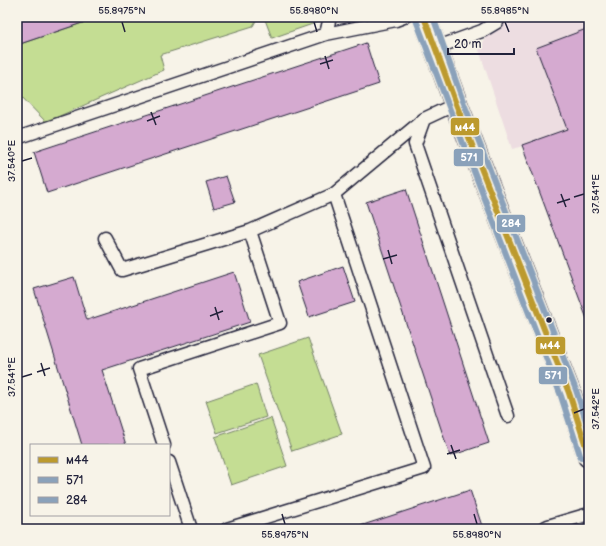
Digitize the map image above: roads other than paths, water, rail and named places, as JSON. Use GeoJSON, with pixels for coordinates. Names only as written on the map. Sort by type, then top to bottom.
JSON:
{"type":"FeatureCollection","features":[{"type":"Feature","properties":{"kind":"street"},"geometry":{"type":"LineString","coordinates":[[424,17],[456,104],[566,387],[589,456]]}},
{"type":"Feature","properties":{"kind":"lane"},"geometry":{"type":"LineString","coordinates":[[326,34],[330,17]]}},
{"type":"Feature","properties":{"kind":"lane"},"geometry":{"type":"LineString","coordinates":[[17,138],[326,34],[396,20],[404,17]]}},
{"type":"Feature","properties":{"kind":"lane"},"geometry":{"type":"LineString","coordinates":[[435,48],[482,31],[497,22],[500,17]]}},
{"type":"Feature","properties":{"kind":"lane"},"geometry":{"type":"LineString","coordinates":[[105,238],[122,270],[250,231],[334,194],[424,120],[456,104]]}},
{"type":"Feature","properties":{"kind":"lane"},"geometry":{"type":"LineString","coordinates":[[424,120],[415,144],[508,416]]}},
{"type":"Feature","properties":{"kind":"lane"},"geometry":{"type":"LineString","coordinates":[[226,529],[424,468],[334,194]]}},
{"type":"Feature","properties":{"kind":"lane"},"geometry":{"type":"LineString","coordinates":[[164,444],[138,369],[280,323],[250,231]]}},
{"type":"Feature","properties":{"kind":"lane"},"geometry":{"type":"LineString","coordinates":[[170,465],[191,529]]}},
{"type":"Feature","properties":{"kind":"lane"},"geometry":{"type":"LineString","coordinates":[[542,529],[589,514]]}}]}
